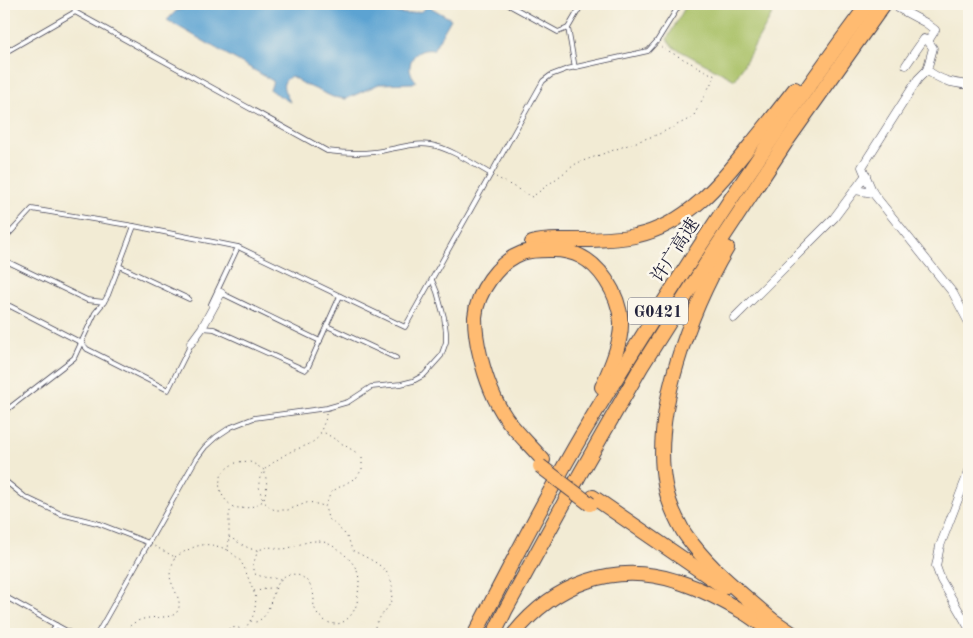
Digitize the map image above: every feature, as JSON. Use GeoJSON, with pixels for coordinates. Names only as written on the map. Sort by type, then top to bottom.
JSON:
{"type":"FeatureCollection","features":[{"type":"Feature","properties":{"kind":"highway"},"geometry":{"type":"LineString","coordinates":[[775,634],[542,463],[507,431],[485,394],[477,371],[469,337],[469,318],[472,300],[489,268],[514,249],[536,242],[554,240],[610,240],[636,235],[666,225],[688,212],[729,173],[835,37],[867,4]]}},
{"type":"Feature","properties":{"kind":"highway","name":"许广高速"},"geometry":{"type":"LineString","coordinates":[[475,634],[585,428],[660,307],[738,187],[814,76],[867,4]]}},
{"type":"Feature","properties":{"kind":"highway","name":"许广高速"},"geometry":{"type":"LineString","coordinates":[[494,634],[580,474],[641,367],[719,243],[786,142],[884,4]]}},
{"type":"Feature","properties":{"kind":"highway"},"geometry":{"type":"LineString","coordinates":[[771,619],[706,561],[684,533],[672,509],[665,485],[662,460],[666,412],[684,342],[694,314],[717,266],[754,202],[838,81],[860,39]]}},
{"type":"Feature","properties":{"kind":"highway"},"geometry":{"type":"LineString","coordinates":[[475,634],[487,601],[508,556],[592,408],[611,368],[618,344],[621,323],[618,303],[611,287],[602,274],[589,261],[574,253],[557,250],[539,250],[523,253],[509,261],[497,271],[486,285],[475,316],[476,341],[483,370],[494,396],[506,418],[542,463]]}},
{"type":"Feature","properties":{"kind":"highway"},"geometry":{"type":"LineString","coordinates":[[591,500],[793,634]]}},
{"type":"Feature","properties":{"kind":"highway"},"geometry":{"type":"LineString","coordinates":[[514,634],[532,614],[568,588],[590,580],[613,575],[643,574],[675,580],[707,592],[752,617]]}},
{"type":"Feature","properties":{"kind":"street"},"geometry":{"type":"LineString","coordinates":[[898,8],[935,30],[928,41]]}},
{"type":"Feature","properties":{"kind":"street"},"geometry":{"type":"LineString","coordinates":[[906,65],[924,38],[928,41],[933,48],[927,70],[918,78],[862,167],[873,193],[953,293],[969,323]]}},
{"type":"Feature","properties":{"kind":"street"},"geometry":{"type":"LineString","coordinates":[[927,70],[935,77],[952,83],[969,85]]}},
{"type":"Feature","properties":{"kind":"street"},"geometry":{"type":"LineString","coordinates":[[734,318],[834,218],[866,174]]}},
{"type":"Feature","properties":{"kind":"street"},"geometry":{"type":"LineString","coordinates":[[854,190],[873,193]]}},
{"type":"Feature","properties":{"kind":"street"},"geometry":{"type":"LineString","coordinates":[[191,343],[202,328],[221,293]]}},
{"type":"Feature","properties":{"kind":"street"},"geometry":{"type":"LineString","coordinates":[[969,471],[940,546],[936,566],[941,580],[969,628]]}},
{"type":"Feature","properties":{"kind":"lane"},"geometry":{"type":"LineString","coordinates":[[73,4],[75,12],[328,151],[348,154],[366,153],[412,145],[432,145],[454,153],[491,174]]}},
{"type":"Feature","properties":{"kind":"lane"},"geometry":{"type":"LineString","coordinates":[[507,4],[558,32],[568,28],[582,4]]}},
{"type":"Feature","properties":{"kind":"lane"},"geometry":{"type":"LineString","coordinates":[[4,236],[9,234],[32,209],[134,226],[238,247],[405,327],[543,81],[552,74],[648,50],[680,4]]}},
{"type":"Feature","properties":{"kind":"lane"},"geometry":{"type":"LineString","coordinates":[[4,53],[75,12]]}},
{"type":"Feature","properties":{"kind":"lane"},"geometry":{"type":"LineString","coordinates":[[568,28],[575,68]]}},
{"type":"Feature","properties":{"kind":"lane"},"geometry":{"type":"LineString","coordinates":[[4,412],[74,358],[95,313],[104,302],[134,226]]}},
{"type":"Feature","properties":{"kind":"lane"},"geometry":{"type":"LineString","coordinates":[[4,309],[10,306],[82,343],[87,349],[168,390],[238,247]]}},
{"type":"Feature","properties":{"kind":"lane"},"geometry":{"type":"LineString","coordinates":[[4,260],[87,300],[104,302]]}},
{"type":"Feature","properties":{"kind":"lane"},"geometry":{"type":"LineString","coordinates":[[119,266],[189,299]]}},
{"type":"Feature","properties":{"kind":"lane"},"geometry":{"type":"LineString","coordinates":[[97,634],[196,459],[216,437],[231,427],[254,418],[326,408],[348,402],[371,387],[401,384],[413,381],[424,375],[441,356],[446,342],[444,317],[432,280]]}},
{"type":"Feature","properties":{"kind":"lane"},"geometry":{"type":"LineString","coordinates":[[221,293],[320,341]]}},
{"type":"Feature","properties":{"kind":"lane"},"geometry":{"type":"LineString","coordinates":[[202,328],[214,329],[305,370],[340,296]]}},
{"type":"Feature","properties":{"kind":"lane"},"geometry":{"type":"LineString","coordinates":[[327,326],[396,358]]}},
{"type":"Feature","properties":{"kind":"lane"},"geometry":{"type":"LineString","coordinates":[[4,480],[25,497],[60,514],[97,524],[148,544]]}},
{"type":"Feature","properties":{"kind":"lane"},"geometry":{"type":"LineString","coordinates":[[4,596],[72,634]]}},
{"type":"Feature","properties":{"kind":"lane"},"geometry":{"type":"LineString","coordinates":[[51,634],[56,625]]}},
{"type":"Feature","properties":{"kind":"path"},"geometry":{"type":"LineString","coordinates":[[491,174],[532,197],[577,163],[659,134],[693,117],[715,76],[654,44]]}},
{"type":"Feature","properties":{"kind":"path"},"geometry":{"type":"LineString","coordinates":[[325,507],[309,502],[288,510],[275,510],[263,501],[258,486],[261,474],[273,462],[290,452],[312,443],[318,438],[326,418],[326,408]]}},
{"type":"Feature","properties":{"kind":"path"},"geometry":{"type":"LineString","coordinates":[[320,433],[325,433],[362,458],[362,469],[356,477],[331,492],[325,507],[328,518],[344,533],[349,540],[352,550],[380,565],[389,576],[392,588],[390,604],[374,625],[374,634]]}},
{"type":"Feature","properties":{"kind":"path"},"geometry":{"type":"LineString","coordinates":[[244,462],[253,463],[264,470],[267,488],[263,501],[253,507],[234,507],[225,499],[220,491],[220,480],[226,469],[231,465],[244,462]]}},
{"type":"Feature","properties":{"kind":"path"},"geometry":{"type":"LineString","coordinates":[[228,550],[229,513],[234,507]]}},
{"type":"Feature","properties":{"kind":"path"},"geometry":{"type":"LineString","coordinates":[[229,537],[256,550],[267,547],[283,549],[315,541],[322,542],[338,550],[344,554],[357,572],[359,581],[358,598],[354,611],[340,623],[335,624],[326,621],[317,614],[314,608],[313,591],[308,582],[297,574],[282,578],[263,577],[254,574],[253,566],[258,550]]}},
{"type":"Feature","properties":{"kind":"path"},"geometry":{"type":"LineString","coordinates":[[148,544],[175,557]]}},
{"type":"Feature","properties":{"kind":"path"},"geometry":{"type":"LineString","coordinates":[[124,634],[127,629],[142,619],[152,616],[170,617],[177,612],[179,602],[172,586],[170,575],[175,557],[190,548],[210,544],[228,550],[239,559],[254,591],[256,598],[255,610],[244,631]]}},
{"type":"Feature","properties":{"kind":"path"},"geometry":{"type":"LineString","coordinates":[[250,621],[256,622],[263,618],[275,588],[282,578]]}},
{"type":"Feature","properties":{"kind":"path"},"geometry":{"type":"LineString","coordinates":[[254,591],[275,588]]}},
{"type":"Feature","properties":{"kind":"path"},"geometry":{"type":"LineString","coordinates":[[220,634],[225,630],[235,627],[246,634]]}},
{"type":"Feature","properties":{"kind":"green space"},"geometry":{"type":"Polygon","coordinates":[[[687,4],[778,4],[735,80],[673,47],[667,39],[687,4]]]}},
{"type":"Feature","properties":{"kind":"water"},"geometry":{"type":"Polygon","coordinates":[[[196,4],[384,4],[397,13],[408,14],[422,11],[428,6],[451,19],[433,50],[421,51],[412,58],[410,70],[416,81],[413,83],[379,84],[346,99],[333,97],[291,76],[284,85],[290,102],[270,90],[273,81],[167,20],[176,11],[196,4]]]}}]}
